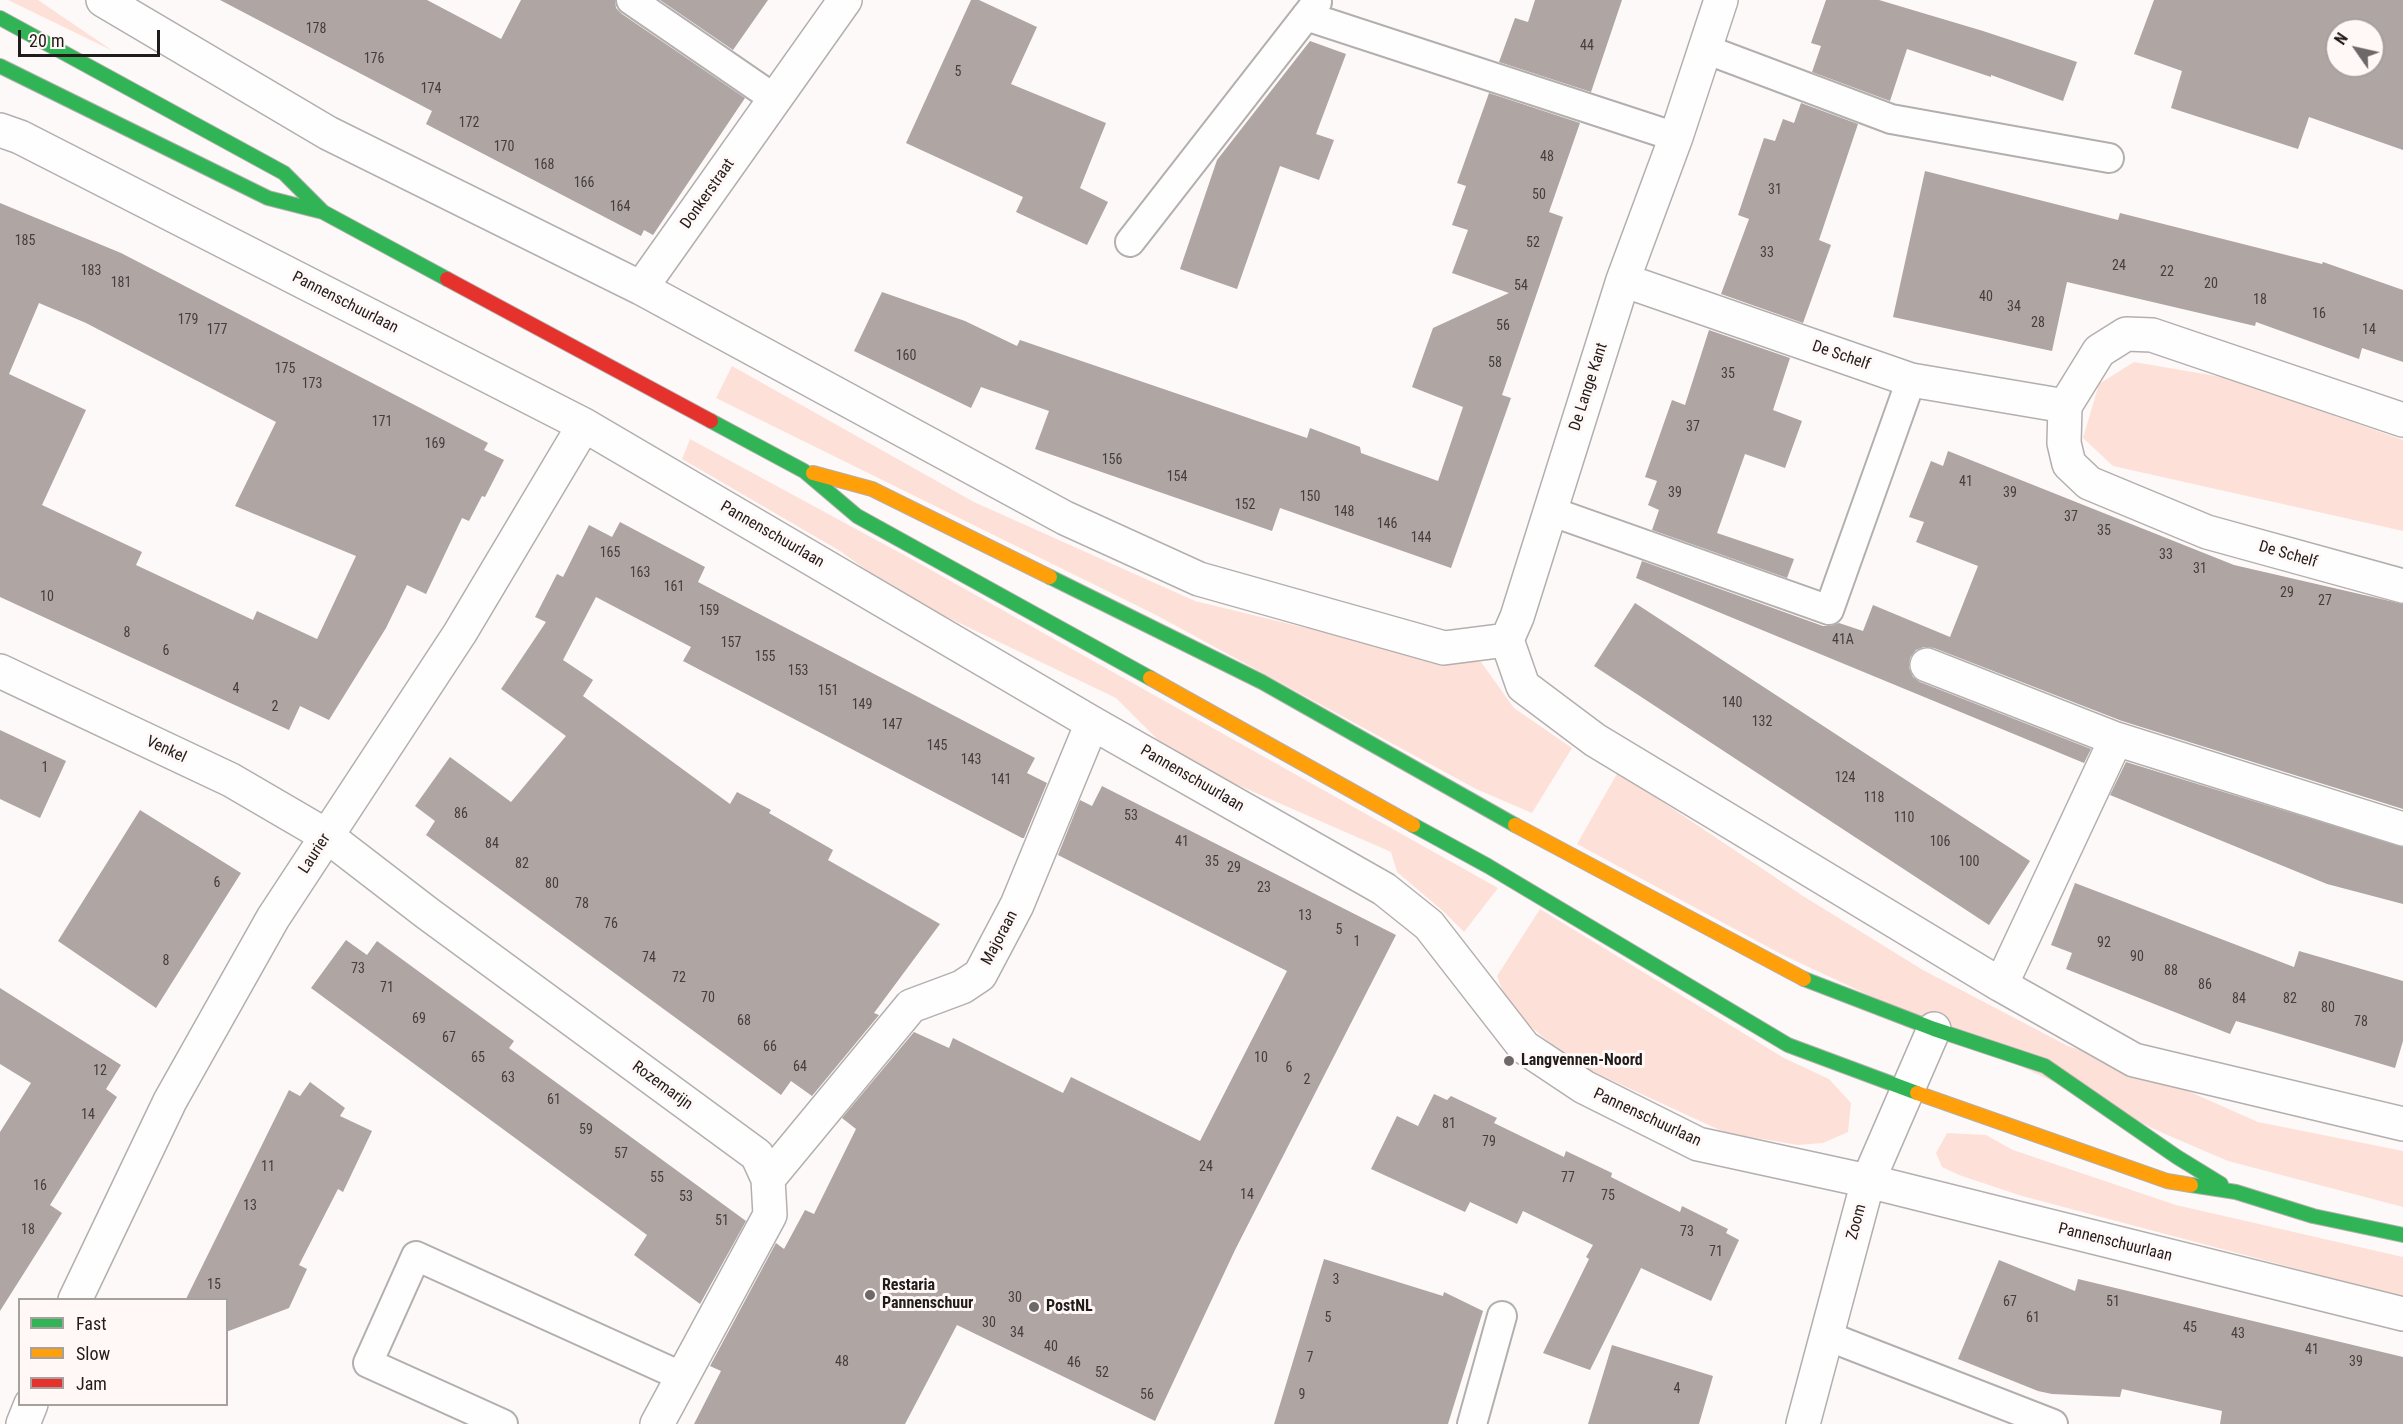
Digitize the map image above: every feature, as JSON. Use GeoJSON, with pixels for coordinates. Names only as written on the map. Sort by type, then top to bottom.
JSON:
{"type":"FeatureCollection","features":[{"type":"Feature","properties":{"kind":"main road"},"geometry":{"type":"LineString","coordinates":[[0,18],[284,173],[323,212]]}},
{"type":"Feature","properties":{"kind":"main road"},"geometry":{"type":"LineString","coordinates":[[0,66],[268,198],[323,212],[804,471],[857,516],[1467,854],[1788,1045],[1907,1090],[2167,1181],[2236,1192],[2313,1216],[2403,1236]]}},
{"type":"Feature","properties":{"kind":"main road"},"geometry":{"type":"LineString","coordinates":[[804,471],[872,489],[1262,682],[1535,837],[1814,984],[1934,1029],[2045,1066],[2177,1157],[2236,1192]]}},
{"type":"Feature","properties":{"kind":"street"},"geometry":{"type":"LineString","coordinates":[[103,0],[328,133],[641,288],[1065,518],[1199,579],[1444,648],[1507,640],[1523,686],[1594,740],[2001,985],[2134,1060],[2403,1124]]}},
{"type":"Feature","properties":{"kind":"street","name":"Donkerstraat"},"geometry":{"type":"LineString","coordinates":[[641,288],[845,0]]}},
{"type":"Feature","properties":{"kind":"street","name":"De Lange Kant"},"geometry":{"type":"LineString","coordinates":[[1507,640],[1623,280],[1676,137],[1721,0]]}},
{"type":"Feature","properties":{"kind":"street","name":"Pannenschuurlaan"},"geometry":{"type":"LineString","coordinates":[[0,130],[20,137],[584,425],[1092,723],[1384,889],[1429,925],[1524,1047],[1584,1087],[1698,1144],[1868,1181],[2403,1314]]}},
{"type":"Feature","properties":{"kind":"street","name":"De Schelf"},"geometry":{"type":"LineString","coordinates":[[1623,280],[1911,380],[2065,406],[2064,443],[2069,464],[2089,483],[2207,532],[2403,586]]}},
{"type":"Feature","properties":{"kind":"street"},"geometry":{"type":"LineString","coordinates":[[2065,406],[2099,351],[2126,334],[2152,335],[2403,420]]}},
{"type":"Feature","properties":{"kind":"street","name":"Laurier"},"geometry":{"type":"LineString","coordinates":[[75,1298],[170,1101],[273,918],[460,633],[584,425]]}},
{"type":"Feature","properties":{"kind":"street"},"geometry":{"type":"LineString","coordinates":[[1927,664],[2116,739],[2403,829]]}},
{"type":"Feature","properties":{"kind":"street","name":"Venkel"},"geometry":{"type":"LineString","coordinates":[[0,671],[231,780],[327,836]]}},
{"type":"Feature","properties":{"kind":"street","name":"Majoraan"},"geometry":{"type":"LineString","coordinates":[[768,1179],[910,1006],[962,987],[980,975],[1017,905],[1092,723]]}},
{"type":"Feature","properties":{"kind":"street"},"geometry":{"type":"LineString","coordinates":[[2001,985],[2116,739]]}},
{"type":"Feature","properties":{"kind":"street","name":"Rozemarijn"},"geometry":{"type":"LineString","coordinates":[[327,836],[446,927],[756,1155],[768,1179],[770,1215],[657,1424]]}},
{"type":"Feature","properties":{"kind":"street","name":"Zoom"},"geometry":{"type":"LineString","coordinates":[[1803,1424],[1868,1181],[1934,1029]]}},
{"type":"Feature","properties":{"kind":"street"},"geometry":{"type":"LineString","coordinates":[[23,1424],[30,1406]]}},
{"type":"Feature","properties":{"kind":"lane"},"geometry":{"type":"LineString","coordinates":[[632,0],[776,99]]}},
{"type":"Feature","properties":{"kind":"lane"},"geometry":{"type":"LineString","coordinates":[[1130,242],[1312,8],[1676,137]]}},
{"type":"Feature","properties":{"kind":"lane"},"geometry":{"type":"LineString","coordinates":[[1705,49],[1891,119],[2109,158]]}},
{"type":"Feature","properties":{"kind":"lane"},"geometry":{"type":"LineString","coordinates":[[1550,511],[1829,610],[1911,380]]}},
{"type":"Feature","properties":{"kind":"lane"},"geometry":{"type":"LineString","coordinates":[[503,1424],[368,1363],[416,1256],[683,1377]]}},
{"type":"Feature","properties":{"kind":"lane"},"geometry":{"type":"LineString","coordinates":[[1472,1424],[1502,1316]]}},
{"type":"Feature","properties":{"kind":"lane"},"geometry":{"type":"LineString","coordinates":[[1827,1336],[2054,1424]]}},
{"type":"Feature","properties":{"kind":"shaded area"},"geometry":{"type":"Polygon","coordinates":[[[8,0],[38,0],[113,51],[8,0]]]}},
{"type":"Feature","properties":{"kind":"shaded area"},"geometry":{"type":"Polygon","coordinates":[[[2134,362],[2228,378],[2403,440],[2403,531],[2113,466],[2083,438],[2099,384],[2134,362]]]}},
{"type":"Feature","properties":{"kind":"shaded area"},"geometry":{"type":"Polygon","coordinates":[[[732,366],[974,502],[1195,601],[1302,627],[1481,662],[1514,708],[1572,748],[1532,813],[1476,789],[1156,615],[716,398],[732,366]]]}},
{"type":"Feature","properties":{"kind":"shaded area"},"geometry":{"type":"Polygon","coordinates":[[[690,439],[915,561],[1498,888],[1464,932],[1397,872],[1391,852],[1176,758],[1116,698],[903,596],[840,551],[682,459],[690,439]]]}},
{"type":"Feature","properties":{"kind":"shaded area"},"geometry":{"type":"Polygon","coordinates":[[[1618,772],[1803,896],[1923,970],[2068,1046],[2145,1072],[2258,1122],[2403,1151],[2403,1207],[2228,1161],[2165,1134],[1783,955],[1577,844],[1618,772]]]}},
{"type":"Feature","properties":{"kind":"shaded area"},"geometry":{"type":"Polygon","coordinates":[[[1540,909],[1784,1058],[1829,1079],[1851,1103],[1848,1132],[1823,1143],[1798,1145],[1726,1133],[1572,1062],[1508,1007],[1497,976],[1540,909]]]}},
{"type":"Feature","properties":{"kind":"shaded area"},"geometry":{"type":"Polygon","coordinates":[[[1947,1133],[1986,1135],[2013,1150],[2176,1205],[2403,1257],[2403,1297],[2022,1196],[1959,1175],[1942,1167],[1936,1153],[1947,1133]]]}},
{"type":"Feature","properties":{"kind":"building"},"geometry":{"type":"Polygon","coordinates":[[[220,0],[427,0],[501,39],[521,0],[615,0],[616,8],[622,14],[745,98],[653,235],[644,230],[641,236],[426,124],[432,111],[220,0]]]}},
{"type":"Feature","properties":{"kind":"building"},"geometry":{"type":"Polygon","coordinates":[[[660,0],[768,0],[733,50],[660,0]]]}},
{"type":"Feature","properties":{"kind":"building"},"geometry":{"type":"Polygon","coordinates":[[[971,0],[979,0],[1037,27],[1011,84],[1106,123],[1080,188],[1108,202],[1087,245],[1016,212],[1023,197],[906,143],[971,0]]]}},
{"type":"Feature","properties":{"kind":"building"},"geometry":{"type":"Polygon","coordinates":[[[1535,0],[1622,0],[1591,92],[1499,62],[1515,18],[1528,22],[1535,0]]]}},
{"type":"Feature","properties":{"kind":"building"},"geometry":{"type":"Polygon","coordinates":[[[1826,0],[1879,0],[2077,62],[2063,101],[1991,75],[1991,77],[1907,49],[1890,101],[1812,72],[1821,46],[1811,43],[1826,0]]]}},
{"type":"Feature","properties":{"kind":"building"},"geometry":{"type":"Polygon","coordinates":[[[2154,0],[2403,0],[2403,150],[2309,117],[2298,149],[2171,108],[2182,71],[2134,54],[2154,0]]]}},
{"type":"Feature","properties":{"kind":"building"},"geometry":{"type":"Polygon","coordinates":[[[1310,41],[1346,54],[1316,134],[1334,140],[1319,180],[1280,166],[1237,289],[1180,269],[1217,160],[1310,41]]]}},
{"type":"Feature","properties":{"kind":"building"},"geometry":{"type":"Polygon","coordinates":[[[1489,93],[1580,123],[1549,212],[1563,217],[1502,395],[1511,398],[1451,568],[1280,508],[1272,531],[1035,449],[1049,411],[981,387],[971,408],[854,351],[882,292],[965,321],[1017,346],[1020,340],[1307,438],[1310,428],[1360,447],[1361,453],[1438,481],[1463,407],[1412,387],[1433,328],[1509,293],[1452,273],[1468,230],[1452,225],[1466,186],[1457,183],[1489,93]]]}},
{"type":"Feature","properties":{"kind":"building"},"geometry":{"type":"Polygon","coordinates":[[[1801,103],[1858,124],[1819,240],[1831,245],[1803,323],[1721,294],[1749,219],[1738,215],[1764,138],[1775,141],[1783,119],[1794,123],[1801,103]]]}},
{"type":"Feature","properties":{"kind":"building"},"geometry":{"type":"Polygon","coordinates":[[[1925,171],[2118,220],[2120,213],[2322,264],[2323,262],[2403,290],[2403,362],[2362,348],[2359,359],[2256,322],[2255,326],[2067,282],[2052,351],[1893,317],[1925,171]]]}},
{"type":"Feature","properties":{"kind":"building"},"geometry":{"type":"Polygon","coordinates":[[[0,203],[121,253],[488,443],[484,450],[504,460],[485,497],[482,496],[469,521],[462,518],[426,594],[407,585],[386,628],[329,720],[300,706],[289,730],[0,597],[0,203]],[[39,303],[9,374],[86,410],[42,505],[142,552],[136,565],[253,620],[257,611],[317,639],[356,556],[235,506],[276,422],[86,323],[39,303]]]}},
{"type":"Feature","properties":{"kind":"building"},"geometry":{"type":"Polygon","coordinates":[[[1709,330],[1790,358],[1773,410],[1802,421],[1785,468],[1745,454],[1717,533],[1794,559],[1787,578],[1652,530],[1659,510],[1648,505],[1657,481],[1645,477],[1672,400],[1685,405],[1709,330]]]}},
{"type":"Feature","properties":{"kind":"building"},"geometry":{"type":"Polygon","coordinates":[[[1948,451],[2234,565],[2403,604],[2403,809],[2122,721],[1934,648],[1924,647],[1916,650],[1910,658],[1909,668],[1913,677],[1920,682],[2091,749],[2084,763],[1636,578],[1642,561],[1823,626],[1839,623],[1863,631],[1873,605],[1950,637],[1978,566],[1916,542],[1924,522],[1909,517],[1931,461],[1943,466],[1948,451]]]}},
{"type":"Feature","properties":{"kind":"building"},"geometry":{"type":"Polygon","coordinates":[[[620,522],[705,567],[698,582],[1035,758],[1027,773],[1047,783],[1024,838],[1022,838],[683,661],[691,647],[596,597],[563,660],[593,680],[583,696],[730,804],[737,792],[771,810],[769,813],[833,850],[828,860],[940,924],[874,1013],[879,1015],[812,1096],[791,1081],[781,1095],[426,835],[435,821],[415,806],[450,757],[511,802],[566,736],[501,689],[546,622],[535,617],[557,574],[563,577],[589,525],[612,537],[620,522]]]}},
{"type":"Feature","properties":{"kind":"building"},"geometry":{"type":"Polygon","coordinates":[[[1635,603],[2030,861],[1989,925],[1594,666],[1635,603]]]}},
{"type":"Feature","properties":{"kind":"building"},"geometry":{"type":"Polygon","coordinates":[[[0,730],[66,761],[40,818],[0,799],[0,730]]]}},
{"type":"Feature","properties":{"kind":"building"},"geometry":{"type":"Polygon","coordinates":[[[2126,762],[2403,847],[2403,904],[2327,884],[2110,795],[2126,762]]]}},
{"type":"Feature","properties":{"kind":"building"},"geometry":{"type":"Polygon","coordinates":[[[1102,786],[1396,935],[1235,1250],[1155,1421],[957,1325],[905,1424],[694,1424],[721,1371],[710,1366],[776,1243],[784,1249],[805,1210],[814,1214],[856,1129],[842,1118],[914,1032],[949,1048],[953,1038],[1063,1093],[1071,1077],[1200,1141],[1287,971],[1058,855],[1080,800],[1092,806],[1102,786]]]}},
{"type":"Feature","properties":{"kind":"building"},"geometry":{"type":"Polygon","coordinates":[[[140,810],[241,873],[156,1008],[58,941],[140,810]]]}},
{"type":"Feature","properties":{"kind":"building"},"geometry":{"type":"Polygon","coordinates":[[[2075,883],[2294,967],[2299,951],[2403,981],[2403,1041],[2395,1068],[2236,1021],[2230,1034],[2066,969],[2072,953],[2051,945],[2075,883]]]}},
{"type":"Feature","properties":{"kind":"building"},"geometry":{"type":"Polygon","coordinates":[[[346,940],[367,955],[377,941],[514,1041],[509,1048],[746,1221],[700,1304],[634,1255],[647,1235],[311,988],[346,940]]]}},
{"type":"Feature","properties":{"kind":"building"},"geometry":{"type":"Polygon","coordinates":[[[0,988],[121,1065],[106,1089],[117,1097],[50,1205],[62,1213],[0,1311],[0,1132],[31,1083],[0,1064],[0,988]]]}},
{"type":"Feature","properties":{"kind":"building"},"geometry":{"type":"Polygon","coordinates":[[[310,1082],[345,1108],[340,1116],[372,1131],[343,1192],[338,1189],[299,1265],[307,1269],[289,1308],[228,1331],[228,1298],[186,1298],[289,1090],[300,1096],[310,1082]]]}},
{"type":"Feature","properties":{"kind":"building"},"geometry":{"type":"Polygon","coordinates":[[[1434,1094],[1447,1100],[1451,1096],[1497,1118],[1494,1123],[1564,1157],[1566,1151],[1612,1173],[1611,1177],[1680,1212],[1682,1206],[1728,1229],[1726,1233],[1739,1240],[1711,1301],[1641,1268],[1590,1370],[1543,1353],[1589,1259],[1586,1257],[1593,1245],[1523,1211],[1517,1224],[1470,1202],[1465,1212],[1371,1169],[1397,1116],[1418,1126],[1434,1094]]]}},
{"type":"Feature","properties":{"kind":"building"},"geometry":{"type":"Polygon","coordinates":[[[1324,1259],[1443,1296],[1444,1292],[1483,1311],[1448,1424],[1274,1424],[1324,1259]]]}},
{"type":"Feature","properties":{"kind":"building"},"geometry":{"type":"Polygon","coordinates":[[[1999,1260],[2075,1291],[2078,1279],[2403,1357],[2403,1424],[2220,1424],[2222,1411],[2122,1389],[2120,1397],[2052,1394],[2038,1391],[1958,1359],[1999,1260]]]}},
{"type":"Feature","properties":{"kind":"building"},"geometry":{"type":"Polygon","coordinates":[[[1612,1345],[1713,1376],[1699,1424],[1588,1424],[1612,1345]]]}},
{"type":"Feature","properties":{"kind":"traffic: fast"},"geometry":{"type":"LineString","coordinates":[[0,18],[284,173],[322,211]]}},
{"type":"Feature","properties":{"kind":"traffic: fast"},"geometry":{"type":"LineString","coordinates":[[0,66],[268,198],[323,212],[447,279]]}},
{"type":"Feature","properties":{"kind":"traffic: fast"},"geometry":{"type":"LineString","coordinates":[[711,421],[804,471],[857,516],[1150,678]]}},
{"type":"Feature","properties":{"kind":"traffic: fast"},"geometry":{"type":"LineString","coordinates":[[1050,577],[1262,682],[1515,825]]}},
{"type":"Feature","properties":{"kind":"traffic: fast"},"geometry":{"type":"LineString","coordinates":[[1413,825],[1488,866],[1788,1045],[1917,1093]]}},
{"type":"Feature","properties":{"kind":"traffic: fast"},"geometry":{"type":"LineString","coordinates":[[1804,979],[1934,1029],[2045,1066],[2177,1157],[2221,1184]]}},
{"type":"Feature","properties":{"kind":"traffic: fast"},"geometry":{"type":"LineString","coordinates":[[2191,1185],[2236,1192],[2313,1216],[2403,1235]]}},
{"type":"Feature","properties":{"kind":"traffic: slow"},"geometry":{"type":"LineString","coordinates":[[813,473],[872,489],[1050,577]]}},
{"type":"Feature","properties":{"kind":"traffic: slow"},"geometry":{"type":"LineString","coordinates":[[1150,678],[1413,825]]}},
{"type":"Feature","properties":{"kind":"traffic: slow"},"geometry":{"type":"LineString","coordinates":[[1515,825],[1804,979]]}},
{"type":"Feature","properties":{"kind":"traffic: slow"},"geometry":{"type":"LineString","coordinates":[[1917,1093],[2167,1181],[2191,1185]]}},
{"type":"Feature","properties":{"kind":"traffic: jam"},"geometry":{"type":"LineString","coordinates":[[447,279],[711,421]]}},
{"type":"Feature","properties":{"kind":"place","name":"Langvennen-Noord"},"geometry":{"type":"Point","coordinates":[1509,1061]}},
{"type":"Feature","properties":{"kind":"place","name":"Restaria Pannenschuur"},"geometry":{"type":"Point","coordinates":[870,1295]}},
{"type":"Feature","properties":{"kind":"place","name":"PostNL"},"geometry":{"type":"Point","coordinates":[1034,1307]}}]}
